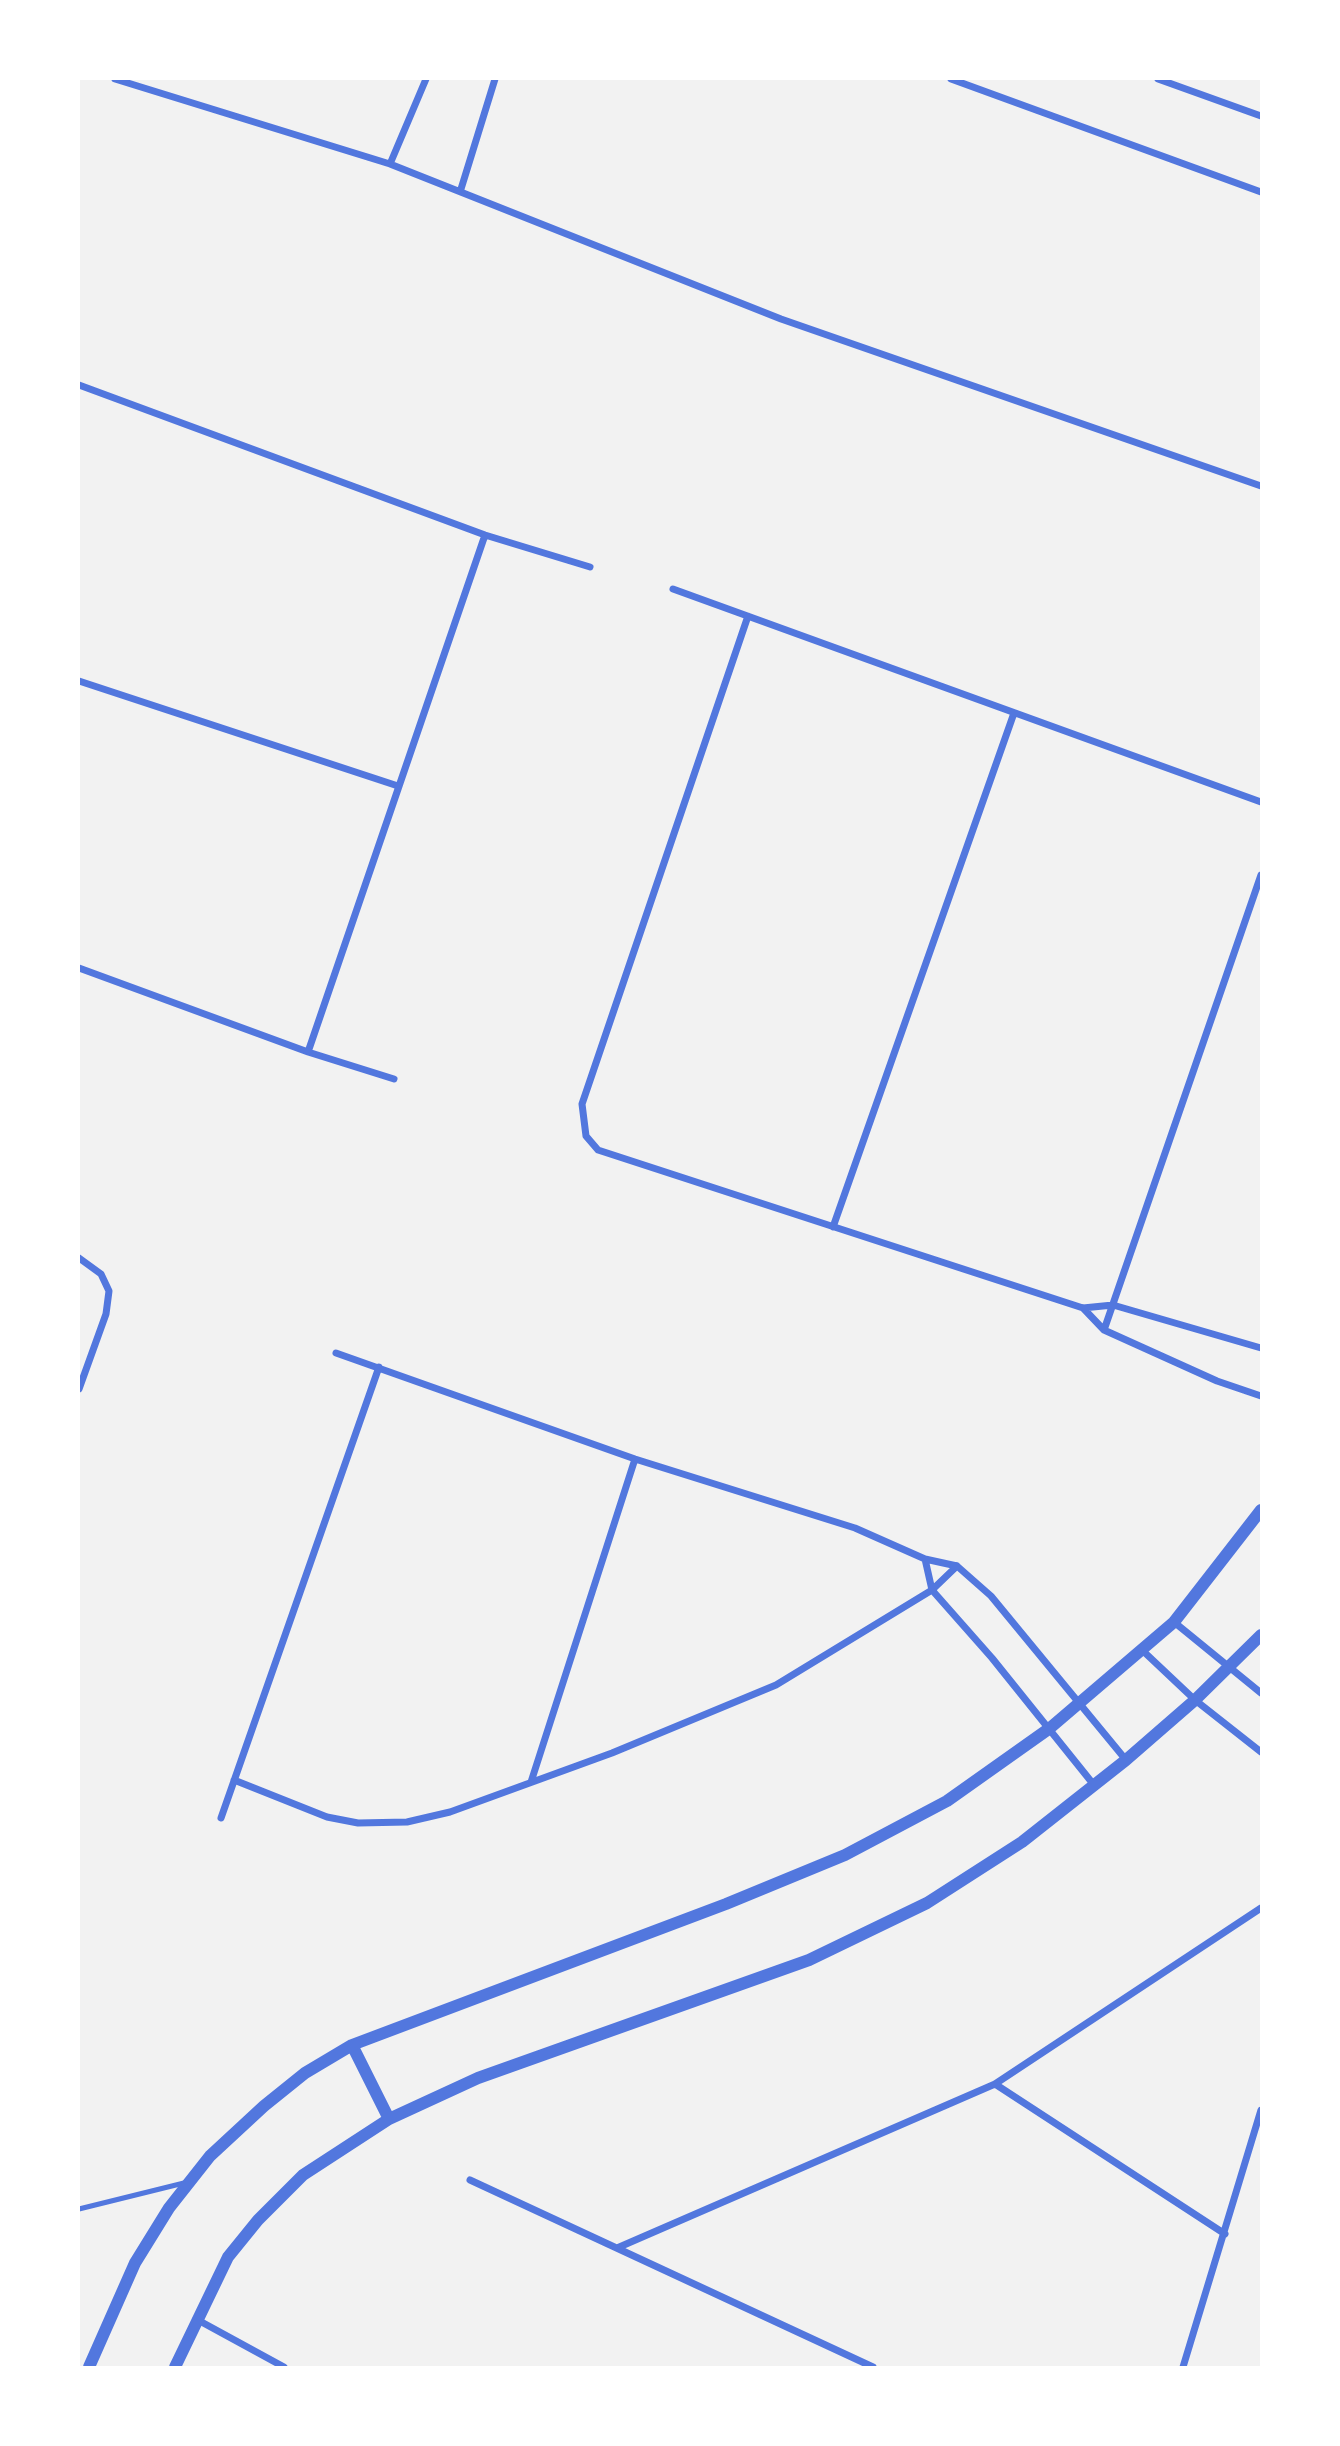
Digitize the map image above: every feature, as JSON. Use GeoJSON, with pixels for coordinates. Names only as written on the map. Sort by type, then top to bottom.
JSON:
{"type":"FeatureCollection","features":[{"type":"Feature","properties":{"kind":"street"},"geometry":{"type":"LineString","coordinates":[[115,79],[390,164],[461,189],[781,319],[1261,486]]}},
{"type":"Feature","properties":{"kind":"street"},"geometry":{"type":"LineString","coordinates":[[390,164],[426,79]]}},
{"type":"Feature","properties":{"kind":"street"},"geometry":{"type":"LineString","coordinates":[[461,189],[495,79]]}},
{"type":"Feature","properties":{"kind":"street"},"geometry":{"type":"LineString","coordinates":[[951,79],[1261,192]]}},
{"type":"Feature","properties":{"kind":"street"},"geometry":{"type":"LineString","coordinates":[[1158,79],[1261,116]]}},
{"type":"Feature","properties":{"kind":"street"},"geometry":{"type":"LineString","coordinates":[[79,385],[485,535],[590,567]]}},
{"type":"Feature","properties":{"kind":"street"},"geometry":{"type":"LineString","coordinates":[[308,1052],[485,535]]}},
{"type":"Feature","properties":{"kind":"street"},"geometry":{"type":"LineString","coordinates":[[673,589],[1261,802]]}},
{"type":"Feature","properties":{"kind":"street"},"geometry":{"type":"LineString","coordinates":[[748,616],[582,1104],[586,1136],[598,1150],[1083,1308],[1113,1305],[1261,1348]]}},
{"type":"Feature","properties":{"kind":"street"},"geometry":{"type":"LineString","coordinates":[[79,681],[398,786]]}},
{"type":"Feature","properties":{"kind":"street"},"geometry":{"type":"LineString","coordinates":[[833,1227],[1014,713]]}},
{"type":"Feature","properties":{"kind":"street"},"geometry":{"type":"LineString","coordinates":[[1104,1330],[1261,875]]}},
{"type":"Feature","properties":{"kind":"street"},"geometry":{"type":"LineString","coordinates":[[79,968],[308,1052],[394,1079]]}},
{"type":"Feature","properties":{"kind":"street"},"geometry":{"type":"LineString","coordinates":[[79,1258],[101,1274],[109,1291],[108,1304],[79,1389]]}},
{"type":"Feature","properties":{"kind":"street"},"geometry":{"type":"LineString","coordinates":[[1083,1308],[1104,1330],[1217,1381],[1261,1396]]}},
{"type":"Feature","properties":{"kind":"street"},"geometry":{"type":"LineString","coordinates":[[336,1353],[635,1459],[855,1528],[926,1559],[957,1566],[991,1596],[1081,1702],[1126,1760]]}},
{"type":"Feature","properties":{"kind":"street"},"geometry":{"type":"LineString","coordinates":[[221,1818],[379,1367]]}},
{"type":"Feature","properties":{"kind":"street"},"geometry":{"type":"LineString","coordinates":[[531,1782],[635,1459]]}},
{"type":"Feature","properties":{"kind":"street"},"geometry":{"type":"LineString","coordinates":[[89,2367],[135,2263],[191,2181],[211,2156],[264,2106],[305,2073],[352,2045],[726,1904],[845,1855],[947,1801],[1050,1728],[1174,1622],[1261,1510]]}},
{"type":"Feature","properties":{"kind":"street"},"geometry":{"type":"LineString","coordinates":[[926,1559],[932,1590],[1050,1728],[1094,1785]]}},
{"type":"Feature","properties":{"kind":"street"},"geometry":{"type":"LineString","coordinates":[[233,1780],[327,1817],[382,1825],[450,1812],[612,1753],[776,1685],[932,1590],[957,1566]]}},
{"type":"Feature","properties":{"kind":"street"},"geometry":{"type":"LineString","coordinates":[[1174,1622],[1261,1693]]}},
{"type":"Feature","properties":{"kind":"street"},"geometry":{"type":"LineString","coordinates":[[179,2366],[196,2319],[228,2257],[258,2220],[303,2175],[389,2119],[478,2078],[809,1960],[927,1903],[1023,1842],[1126,1760],[1230,1668],[1261,1636]]}},
{"type":"Feature","properties":{"kind":"street"},"geometry":{"type":"LineString","coordinates":[[1142,1650],[1195,1700],[1261,1752]]}},
{"type":"Feature","properties":{"kind":"street"},"geometry":{"type":"LineString","coordinates":[[617,2248],[995,2084],[1261,1908]]}},
{"type":"Feature","properties":{"kind":"street"},"geometry":{"type":"LineString","coordinates":[[352,2045],[389,2119]]}},
{"type":"Feature","properties":{"kind":"street"},"geometry":{"type":"LineString","coordinates":[[995,2084],[1225,2234]]}},
{"type":"Feature","properties":{"kind":"street"},"geometry":{"type":"LineString","coordinates":[[1183,2367],[1261,2110]]}},
{"type":"Feature","properties":{"kind":"street"},"geometry":{"type":"LineString","coordinates":[[470,2180],[873,2367]]}},
{"type":"Feature","properties":{"kind":"street"},"geometry":{"type":"LineString","coordinates":[[196,2319],[284,2367]]}},
{"type":"Feature","properties":{"kind":"lane"},"geometry":{"type":"LineString","coordinates":[[79,2209],[191,2181]]}}]}
